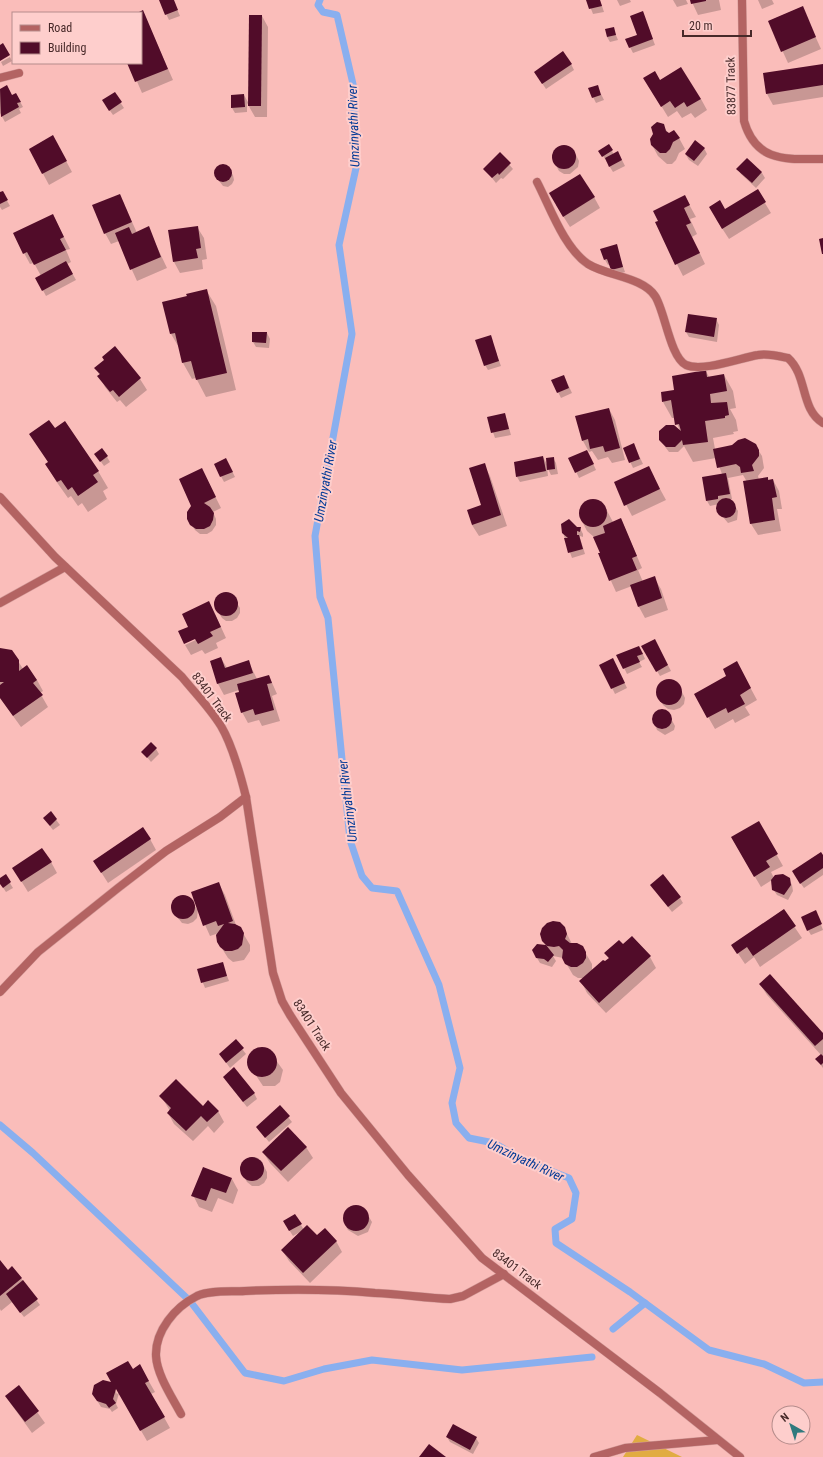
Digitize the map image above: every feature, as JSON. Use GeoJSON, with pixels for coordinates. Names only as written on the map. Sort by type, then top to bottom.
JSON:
{"type":"FeatureCollection","features":[{"type":"Feature","properties":{"kind":"street","name":"83877 Track"},"geometry":{"type":"LineString","coordinates":[[742,0],[744,122],[746,131],[752,141],[768,154],[786,159],[823,159]]}},
{"type":"Feature","properties":{"kind":"street"},"geometry":{"type":"LineString","coordinates":[[0,78],[19,73]]}},
{"type":"Feature","properties":{"kind":"street"},"geometry":{"type":"LineString","coordinates":[[537,182],[566,239],[575,253],[598,270],[641,284],[656,297],[667,330],[679,358],[685,364],[694,367],[703,366],[760,354],[788,358],[799,370],[812,413],[823,423]]}},
{"type":"Feature","properties":{"kind":"street","name":"83401 Track"},"geometry":{"type":"LineString","coordinates":[[0,496],[65,567],[182,677],[200,698],[221,727],[242,779],[246,796],[272,973],[282,1001],[290,1015],[341,1093],[408,1175],[482,1258],[660,1393],[740,1457]]}},
{"type":"Feature","properties":{"kind":"street"},"geometry":{"type":"LineString","coordinates":[[0,604],[65,567]]}},
{"type":"Feature","properties":{"kind":"street"},"geometry":{"type":"LineString","coordinates":[[0,992],[38,952],[118,888],[166,851],[220,817],[246,796]]}},
{"type":"Feature","properties":{"kind":"street"},"geometry":{"type":"LineString","coordinates":[[181,1414],[169,1393],[161,1373],[156,1358],[157,1343],[160,1333],[172,1316],[197,1296],[211,1292],[292,1288],[450,1299],[463,1296],[504,1274]]}},
{"type":"Feature","properties":{"kind":"street"},"geometry":{"type":"LineString","coordinates":[[594,1457],[625,1448],[717,1440]]}},
{"type":"Feature","properties":{"kind":"shaded area"},"geometry":{"type":"Polygon","coordinates":[[[637,1435],[682,1457],[623,1457],[637,1435]]]}},
{"type":"Feature","properties":{"kind":"building"},"geometry":{"type":"Polygon","coordinates":[[[159,0],[174,0],[178,10],[165,15],[159,0]]]}},
{"type":"Feature","properties":{"kind":"building"},"geometry":{"type":"Polygon","coordinates":[[[586,0],[600,0],[602,6],[589,9],[586,0]]]}},
{"type":"Feature","properties":{"kind":"building"},"geometry":{"type":"Polygon","coordinates":[[[690,0],[706,0],[706,1],[691,4],[690,0]]]}},
{"type":"Feature","properties":{"kind":"building"},"geometry":{"type":"Polygon","coordinates":[[[803,6],[816,37],[781,52],[768,21],[803,6]]]}},
{"type":"Feature","properties":{"kind":"building"},"geometry":{"type":"Polygon","coordinates":[[[143,10],[168,69],[135,82],[127,64],[142,64],[142,12],[139,12],[143,10]]]}},
{"type":"Feature","properties":{"kind":"building"},"geometry":{"type":"Polygon","coordinates":[[[643,11],[653,39],[629,48],[625,39],[637,35],[630,16],[643,11]]]}},
{"type":"Feature","properties":{"kind":"building"},"geometry":{"type":"Polygon","coordinates":[[[249,15],[262,15],[261,106],[248,106],[249,15]]]}},
{"type":"Feature","properties":{"kind":"building"},"geometry":{"type":"Polygon","coordinates":[[[614,27],[616,35],[607,37],[605,29],[614,27]]]}},
{"type":"Feature","properties":{"kind":"building"},"geometry":{"type":"Polygon","coordinates":[[[3,43],[10,55],[0,61],[0,45],[3,43]]]}},
{"type":"Feature","properties":{"kind":"building"},"geometry":{"type":"Polygon","coordinates":[[[563,51],[572,64],[542,84],[534,72],[563,51]]]}},
{"type":"Feature","properties":{"kind":"building"},"geometry":{"type":"Polygon","coordinates":[[[823,64],[823,85],[766,94],[763,73],[823,64]]]}},
{"type":"Feature","properties":{"kind":"building"},"geometry":{"type":"Polygon","coordinates":[[[681,67],[701,99],[687,107],[684,102],[675,108],[670,101],[661,107],[643,78],[655,71],[660,80],[681,67]]]}},
{"type":"Feature","properties":{"kind":"building"},"geometry":{"type":"Polygon","coordinates":[[[7,85],[12,95],[16,93],[21,102],[17,103],[19,107],[1,117],[0,89],[7,85]]]}},
{"type":"Feature","properties":{"kind":"building"},"geometry":{"type":"Polygon","coordinates":[[[598,85],[601,95],[592,98],[588,88],[598,85]]]}},
{"type":"Feature","properties":{"kind":"building"},"geometry":{"type":"Polygon","coordinates":[[[115,92],[122,102],[109,111],[102,100],[115,92]]]}},
{"type":"Feature","properties":{"kind":"building"},"geometry":{"type":"Polygon","coordinates":[[[244,94],[245,107],[231,108],[231,95],[244,94]]]}},
{"type":"Feature","properties":{"kind":"building"},"geometry":{"type":"Polygon","coordinates":[[[657,122],[664,124],[666,131],[669,133],[674,130],[680,138],[673,142],[670,149],[666,153],[660,153],[651,145],[650,139],[653,134],[651,127],[657,122]]]}},
{"type":"Feature","properties":{"kind":"building"},"geometry":{"type":"Polygon","coordinates":[[[53,135],[67,161],[42,174],[29,149],[53,135]]]}},
{"type":"Feature","properties":{"kind":"building"},"geometry":{"type":"Polygon","coordinates":[[[695,140],[705,148],[694,161],[685,154],[695,140]]]}},
{"type":"Feature","properties":{"kind":"building"},"geometry":{"type":"Polygon","coordinates":[[[609,144],[613,150],[602,157],[598,151],[609,144]]]}},
{"type":"Feature","properties":{"kind":"building"},"geometry":{"type":"Polygon","coordinates":[[[564,145],[573,148],[576,157],[573,166],[564,169],[555,166],[552,157],[555,148],[564,145]]]}},
{"type":"Feature","properties":{"kind":"building"},"geometry":{"type":"Polygon","coordinates":[[[618,151],[622,160],[609,167],[605,158],[618,151]]]}},
{"type":"Feature","properties":{"kind":"building"},"geometry":{"type":"Polygon","coordinates":[[[500,152],[511,163],[499,175],[498,173],[492,178],[483,169],[500,152]]]}},
{"type":"Feature","properties":{"kind":"building"},"geometry":{"type":"Polygon","coordinates":[[[747,158],[762,172],[752,183],[736,169],[747,158]]]}},
{"type":"Feature","properties":{"kind":"building"},"geometry":{"type":"Polygon","coordinates":[[[223,164],[229,167],[232,173],[229,179],[223,182],[217,179],[214,173],[217,167],[223,164]]]}},
{"type":"Feature","properties":{"kind":"building"},"geometry":{"type":"Polygon","coordinates":[[[580,174],[595,197],[563,217],[549,193],[580,174]]]}},
{"type":"Feature","properties":{"kind":"building"},"geometry":{"type":"Polygon","coordinates":[[[758,189],[766,202],[722,229],[709,207],[720,200],[725,209],[758,189]]]}},
{"type":"Feature","properties":{"kind":"building"},"geometry":{"type":"Polygon","coordinates":[[[3,191],[8,200],[0,204],[0,192],[3,191]]]}},
{"type":"Feature","properties":{"kind":"building"},"geometry":{"type":"Polygon","coordinates":[[[120,194],[132,222],[104,234],[92,205],[120,194]]]}},
{"type":"Feature","properties":{"kind":"building"},"geometry":{"type":"Polygon","coordinates":[[[685,195],[690,205],[684,208],[691,223],[686,225],[700,253],[675,265],[655,222],[658,221],[653,211],[685,195]]]}},
{"type":"Feature","properties":{"kind":"building"},"geometry":{"type":"Polygon","coordinates":[[[53,214],[64,237],[60,239],[66,250],[34,265],[27,252],[23,254],[13,233],[53,214]]]}},
{"type":"Feature","properties":{"kind":"building"},"geometry":{"type":"Polygon","coordinates":[[[149,226],[161,257],[130,270],[115,233],[129,227],[132,234],[149,226]]]}},
{"type":"Feature","properties":{"kind":"building"},"geometry":{"type":"Polygon","coordinates":[[[198,226],[201,248],[196,249],[198,258],[173,262],[168,230],[198,226]]]}},
{"type":"Feature","properties":{"kind":"building"},"geometry":{"type":"Polygon","coordinates":[[[823,238],[823,254],[822,254],[819,239],[823,238]]]}},
{"type":"Feature","properties":{"kind":"building"},"geometry":{"type":"Polygon","coordinates":[[[617,244],[623,267],[611,270],[607,259],[604,260],[600,249],[617,244]]]}},
{"type":"Feature","properties":{"kind":"building"},"geometry":{"type":"Polygon","coordinates":[[[66,261],[73,274],[42,291],[35,278],[66,261]]]}},
{"type":"Feature","properties":{"kind":"building"},"geometry":{"type":"Polygon","coordinates":[[[207,289],[227,373],[196,380],[191,361],[182,363],[175,333],[170,334],[162,302],[207,289]]]}},
{"type":"Feature","properties":{"kind":"building"},"geometry":{"type":"Polygon","coordinates":[[[688,314],[717,318],[714,337],[685,332],[688,314]]]}},
{"type":"Feature","properties":{"kind":"building"},"geometry":{"type":"Polygon","coordinates":[[[252,332],[267,332],[266,343],[252,342],[252,332]]]}},
{"type":"Feature","properties":{"kind":"building"},"geometry":{"type":"Polygon","coordinates":[[[491,335],[499,361],[484,366],[475,340],[491,335]]]}},
{"type":"Feature","properties":{"kind":"building"},"geometry":{"type":"Polygon","coordinates":[[[115,346],[141,378],[119,397],[113,390],[110,392],[97,376],[100,374],[94,368],[104,360],[102,357],[115,346]]]}},
{"type":"Feature","properties":{"kind":"building"},"geometry":{"type":"Polygon","coordinates":[[[706,370],[707,377],[724,374],[727,391],[710,394],[711,403],[727,402],[729,415],[725,416],[725,418],[705,421],[708,442],[683,445],[682,440],[675,447],[666,447],[659,440],[659,431],[666,425],[674,425],[681,431],[679,424],[675,425],[671,400],[662,402],[661,392],[674,390],[672,376],[706,370]]]}},
{"type":"Feature","properties":{"kind":"building"},"geometry":{"type":"Polygon","coordinates":[[[564,375],[569,388],[557,393],[551,380],[564,375]]]}},
{"type":"Feature","properties":{"kind":"building"},"geometry":{"type":"Polygon","coordinates":[[[609,408],[620,448],[605,452],[603,446],[590,449],[588,439],[582,441],[575,416],[609,408]]]}},
{"type":"Feature","properties":{"kind":"building"},"geometry":{"type":"Polygon","coordinates":[[[505,413],[509,429],[491,433],[487,417],[505,413]]]}},
{"type":"Feature","properties":{"kind":"building"},"geometry":{"type":"Polygon","coordinates":[[[49,420],[55,428],[65,421],[99,471],[93,475],[98,482],[78,496],[72,487],[68,490],[61,480],[57,482],[45,464],[48,462],[29,434],[49,420]]]}},
{"type":"Feature","properties":{"kind":"building"},"geometry":{"type":"Polygon","coordinates":[[[745,438],[756,444],[759,450],[759,456],[752,465],[754,471],[741,473],[740,467],[736,464],[717,468],[713,449],[732,445],[738,440],[745,438]]]}},
{"type":"Feature","properties":{"kind":"building"},"geometry":{"type":"Polygon","coordinates":[[[634,443],[640,459],[629,463],[623,448],[634,443]]]}},
{"type":"Feature","properties":{"kind":"building"},"geometry":{"type":"Polygon","coordinates":[[[102,448],[108,456],[100,462],[94,454],[102,448]]]}},
{"type":"Feature","properties":{"kind":"building"},"geometry":{"type":"Polygon","coordinates":[[[587,450],[594,464],[575,473],[568,458],[587,450]]]}},
{"type":"Feature","properties":{"kind":"building"},"geometry":{"type":"Polygon","coordinates":[[[543,456],[546,471],[516,477],[514,462],[543,456]]]}},
{"type":"Feature","properties":{"kind":"building"},"geometry":{"type":"Polygon","coordinates":[[[554,457],[555,469],[547,470],[546,458],[554,457]]]}},
{"type":"Feature","properties":{"kind":"building"},"geometry":{"type":"Polygon","coordinates":[[[226,458],[233,472],[220,477],[214,464],[226,458]]]}},
{"type":"Feature","properties":{"kind":"building"},"geometry":{"type":"Polygon","coordinates":[[[485,463],[501,515],[472,525],[467,510],[481,505],[469,468],[485,463]]]}},
{"type":"Feature","properties":{"kind":"building"},"geometry":{"type":"Polygon","coordinates":[[[649,466],[660,489],[624,506],[614,482],[649,466]]]}},
{"type":"Feature","properties":{"kind":"building"},"geometry":{"type":"Polygon","coordinates":[[[202,468],[216,497],[204,503],[210,507],[214,513],[210,526],[204,529],[196,529],[190,525],[187,519],[187,512],[191,506],[179,479],[202,468]]]}},
{"type":"Feature","properties":{"kind":"building"},"geometry":{"type":"Polygon","coordinates":[[[726,473],[730,494],[718,496],[718,499],[706,501],[702,477],[726,473]]]}},
{"type":"Feature","properties":{"kind":"building"},"geometry":{"type":"Polygon","coordinates":[[[768,477],[768,480],[773,479],[777,497],[772,498],[775,520],[750,524],[743,481],[768,477]]]}},
{"type":"Feature","properties":{"kind":"building"},"geometry":{"type":"Polygon","coordinates":[[[726,498],[733,501],[736,508],[733,515],[726,518],[719,515],[716,508],[719,501],[726,498]]]}},
{"type":"Feature","properties":{"kind":"building"},"geometry":{"type":"Polygon","coordinates":[[[593,499],[603,503],[607,513],[603,523],[593,527],[583,523],[579,513],[583,503],[593,499]]]}},
{"type":"Feature","properties":{"kind":"building"},"geometry":{"type":"Polygon","coordinates":[[[621,518],[637,556],[632,558],[637,570],[609,581],[593,537],[605,533],[603,526],[621,518]]]}},
{"type":"Feature","properties":{"kind":"building"},"geometry":{"type":"Polygon","coordinates":[[[569,519],[577,527],[581,527],[580,532],[577,531],[577,535],[579,535],[583,549],[568,553],[564,538],[568,538],[562,533],[561,524],[569,519]]]}},
{"type":"Feature","properties":{"kind":"building"},"geometry":{"type":"Polygon","coordinates":[[[655,576],[662,598],[638,607],[630,585],[655,576]]]}},
{"type":"Feature","properties":{"kind":"building"},"geometry":{"type":"Polygon","coordinates":[[[226,592],[234,596],[238,604],[234,612],[226,616],[218,612],[214,604],[218,596],[226,592]]]}},
{"type":"Feature","properties":{"kind":"building"},"geometry":{"type":"Polygon","coordinates":[[[209,601],[221,627],[210,632],[213,636],[198,644],[195,639],[184,644],[178,631],[188,627],[182,614],[209,601]]]}},
{"type":"Feature","properties":{"kind":"building"},"geometry":{"type":"Polygon","coordinates":[[[655,639],[668,665],[656,672],[641,646],[655,639]]]}},
{"type":"Feature","properties":{"kind":"building"},"geometry":{"type":"Polygon","coordinates":[[[639,646],[643,654],[637,656],[640,662],[623,669],[616,655],[639,646]]]}},
{"type":"Feature","properties":{"kind":"building"},"geometry":{"type":"Polygon","coordinates":[[[0,648],[12,650],[19,660],[19,671],[27,665],[37,680],[33,683],[43,695],[13,716],[0,698],[0,685],[4,682],[0,682],[0,648]]]}},
{"type":"Feature","properties":{"kind":"building"},"geometry":{"type":"Polygon","coordinates":[[[221,657],[225,668],[249,660],[253,673],[217,684],[210,661],[221,657]]]}},
{"type":"Feature","properties":{"kind":"building"},"geometry":{"type":"Polygon","coordinates":[[[613,658],[625,683],[611,689],[599,665],[613,658]]]}},
{"type":"Feature","properties":{"kind":"building"},"geometry":{"type":"Polygon","coordinates":[[[737,661],[751,688],[740,695],[745,704],[728,713],[726,708],[707,718],[694,694],[726,676],[723,669],[737,661]]]}},
{"type":"Feature","properties":{"kind":"building"},"geometry":{"type":"Polygon","coordinates":[[[269,675],[272,683],[267,684],[274,710],[255,715],[253,709],[241,713],[235,693],[239,692],[237,684],[269,675]]]}},
{"type":"Feature","properties":{"kind":"building"},"geometry":{"type":"Polygon","coordinates":[[[669,679],[678,683],[682,692],[678,701],[669,705],[660,701],[656,692],[660,683],[669,679]]]}},
{"type":"Feature","properties":{"kind":"building"},"geometry":{"type":"Polygon","coordinates":[[[658,709],[666,709],[672,715],[672,723],[666,729],[658,729],[652,723],[652,715],[658,709]]]}},
{"type":"Feature","properties":{"kind":"building"},"geometry":{"type":"Polygon","coordinates":[[[151,742],[157,748],[147,758],[141,752],[151,742]]]}},
{"type":"Feature","properties":{"kind":"building"},"geometry":{"type":"Polygon","coordinates":[[[51,811],[57,819],[50,826],[43,818],[51,811]]]}},
{"type":"Feature","properties":{"kind":"building"},"geometry":{"type":"Polygon","coordinates":[[[759,821],[778,854],[766,861],[770,867],[754,877],[731,837],[759,821]]]}},
{"type":"Feature","properties":{"kind":"building"},"geometry":{"type":"Polygon","coordinates":[[[143,827],[151,839],[101,873],[93,861],[143,827]]]}},
{"type":"Feature","properties":{"kind":"building"},"geometry":{"type":"Polygon","coordinates":[[[42,848],[52,862],[21,882],[12,868],[42,848]]]}},
{"type":"Feature","properties":{"kind":"building"},"geometry":{"type":"Polygon","coordinates":[[[821,852],[823,855],[823,868],[800,884],[792,871],[821,852]]]}},
{"type":"Feature","properties":{"kind":"building"},"geometry":{"type":"Polygon","coordinates":[[[6,874],[11,882],[3,888],[0,884],[0,878],[6,874]]]}},
{"type":"Feature","properties":{"kind":"building"},"geometry":{"type":"Polygon","coordinates":[[[663,874],[681,897],[668,907],[650,885],[663,874]]]}},
{"type":"Feature","properties":{"kind":"building"},"geometry":{"type":"Polygon","coordinates":[[[783,874],[790,878],[791,885],[784,895],[772,890],[771,880],[775,875],[783,874]]]}},
{"type":"Feature","properties":{"kind":"building"},"geometry":{"type":"Polygon","coordinates":[[[219,882],[233,921],[228,923],[241,927],[244,933],[242,945],[238,949],[232,951],[225,951],[217,942],[216,935],[224,924],[218,926],[216,921],[203,926],[191,892],[219,882]]]}},
{"type":"Feature","properties":{"kind":"building"},"geometry":{"type":"Polygon","coordinates":[[[183,895],[191,899],[195,907],[191,915],[183,919],[175,915],[171,907],[175,899],[183,895]]]}},
{"type":"Feature","properties":{"kind":"building"},"geometry":{"type":"Polygon","coordinates":[[[784,909],[796,926],[753,956],[747,947],[737,954],[731,945],[784,909]]]}},
{"type":"Feature","properties":{"kind":"building"},"geometry":{"type":"Polygon","coordinates":[[[816,910],[822,924],[807,931],[801,917],[816,910]]]}},
{"type":"Feature","properties":{"kind":"building"},"geometry":{"type":"Polygon","coordinates":[[[553,921],[560,922],[565,927],[567,934],[565,939],[570,943],[577,943],[583,946],[586,952],[586,958],[583,963],[577,967],[571,967],[565,964],[562,958],[563,950],[559,946],[547,946],[542,941],[540,934],[542,928],[547,923],[553,921]]]}},
{"type":"Feature","properties":{"kind":"building"},"geometry":{"type":"Polygon","coordinates":[[[632,936],[651,956],[599,1003],[579,981],[603,960],[605,961],[609,958],[604,953],[619,940],[623,944],[632,936]]]}},
{"type":"Feature","properties":{"kind":"building"},"geometry":{"type":"Polygon","coordinates":[[[537,944],[546,945],[554,955],[548,962],[544,959],[536,958],[532,950],[537,944]]]}},
{"type":"Feature","properties":{"kind":"building"},"geometry":{"type":"Polygon","coordinates":[[[223,962],[227,976],[201,983],[197,969],[223,962]]]}},
{"type":"Feature","properties":{"kind":"building"},"geometry":{"type":"Polygon","coordinates":[[[770,974],[823,1033],[823,1039],[815,1046],[759,984],[770,974]]]}},
{"type":"Feature","properties":{"kind":"building"},"geometry":{"type":"Polygon","coordinates":[[[236,1039],[244,1048],[226,1063],[219,1054],[236,1039]]]}},
{"type":"Feature","properties":{"kind":"building"},"geometry":{"type":"Polygon","coordinates":[[[262,1047],[272,1052],[277,1062],[272,1072],[262,1077],[252,1072],[247,1062],[252,1052],[262,1047]]]}},
{"type":"Feature","properties":{"kind":"building"},"geometry":{"type":"Polygon","coordinates":[[[821,1054],[823,1056],[823,1063],[821,1065],[815,1059],[821,1054]]]}},
{"type":"Feature","properties":{"kind":"building"},"geometry":{"type":"Polygon","coordinates":[[[234,1067],[255,1093],[243,1102],[223,1077],[234,1067]]]}},
{"type":"Feature","properties":{"kind":"building"},"geometry":{"type":"Polygon","coordinates":[[[176,1079],[203,1106],[208,1100],[219,1111],[207,1122],[201,1116],[186,1131],[167,1113],[171,1108],[159,1096],[176,1079]]]}},
{"type":"Feature","properties":{"kind":"building"},"geometry":{"type":"Polygon","coordinates":[[[280,1105],[290,1116],[265,1138],[256,1127],[280,1105]]]}},
{"type":"Feature","properties":{"kind":"building"},"geometry":{"type":"Polygon","coordinates":[[[288,1127],[307,1147],[281,1171],[262,1152],[288,1127]]]}},
{"type":"Feature","properties":{"kind":"building"},"geometry":{"type":"Polygon","coordinates":[[[252,1157],[261,1160],[264,1169],[261,1178],[252,1181],[243,1178],[240,1169],[243,1160],[252,1157]]]}},
{"type":"Feature","properties":{"kind":"building"},"geometry":{"type":"Polygon","coordinates":[[[203,1167],[232,1178],[226,1193],[211,1188],[206,1201],[191,1196],[203,1167]]]}},
{"type":"Feature","properties":{"kind":"building"},"geometry":{"type":"Polygon","coordinates":[[[356,1205],[365,1209],[369,1218],[365,1227],[356,1231],[347,1227],[343,1218],[347,1209],[356,1205]]]}},
{"type":"Feature","properties":{"kind":"building"},"geometry":{"type":"Polygon","coordinates":[[[295,1214],[302,1224],[289,1231],[283,1221],[295,1214]]]}},
{"type":"Feature","properties":{"kind":"building"},"geometry":{"type":"Polygon","coordinates":[[[307,1225],[317,1235],[325,1228],[337,1241],[303,1273],[281,1250],[307,1225]]]}},
{"type":"Feature","properties":{"kind":"building"},"geometry":{"type":"Polygon","coordinates":[[[0,1260],[8,1270],[12,1266],[22,1278],[0,1296],[0,1260]]]}},
{"type":"Feature","properties":{"kind":"building"},"geometry":{"type":"Polygon","coordinates":[[[23,1280],[38,1299],[20,1313],[6,1294],[23,1280]]]}},
{"type":"Feature","properties":{"kind":"building"},"geometry":{"type":"Polygon","coordinates":[[[128,1361],[133,1369],[140,1364],[149,1381],[145,1383],[165,1417],[140,1431],[116,1389],[113,1399],[116,1403],[109,1408],[106,1404],[97,1401],[92,1394],[94,1385],[103,1380],[111,1382],[106,1373],[128,1361]]]}},
{"type":"Feature","properties":{"kind":"building"},"geometry":{"type":"Polygon","coordinates":[[[19,1385],[39,1411],[25,1422],[5,1396],[19,1385]]]}},
{"type":"Feature","properties":{"kind":"building"},"geometry":{"type":"Polygon","coordinates":[[[453,1424],[477,1437],[470,1450],[446,1437],[453,1424]]]}},
{"type":"Feature","properties":{"kind":"building"},"geometry":{"type":"Polygon","coordinates":[[[429,1444],[446,1457],[419,1457],[429,1444]]]}},
{"type":"Feature","properties":{"kind":"waterway","name":"Umzinyathi River"},"geometry":{"type":"LineString","coordinates":[[320,0],[318,5],[323,12],[337,15],[353,84],[356,168],[339,245],[352,334],[315,536],[320,597],[328,618],[350,840],[362,876],[372,888],[397,891],[439,985],[460,1068],[452,1103],[456,1123],[469,1138],[494,1143],[523,1160],[569,1178],[576,1193],[572,1219],[555,1229],[556,1243],[630,1292],[709,1350],[764,1364],[804,1383],[823,1382]]}},
{"type":"Feature","properties":{"kind":"waterway"},"geometry":{"type":"LineString","coordinates":[[0,1125],[33,1153],[190,1301],[245,1373],[284,1381],[324,1369],[372,1360],[462,1370],[592,1357]]}},
{"type":"Feature","properties":{"kind":"waterway"},"geometry":{"type":"LineString","coordinates":[[613,1329],[645,1303]]}}]}
